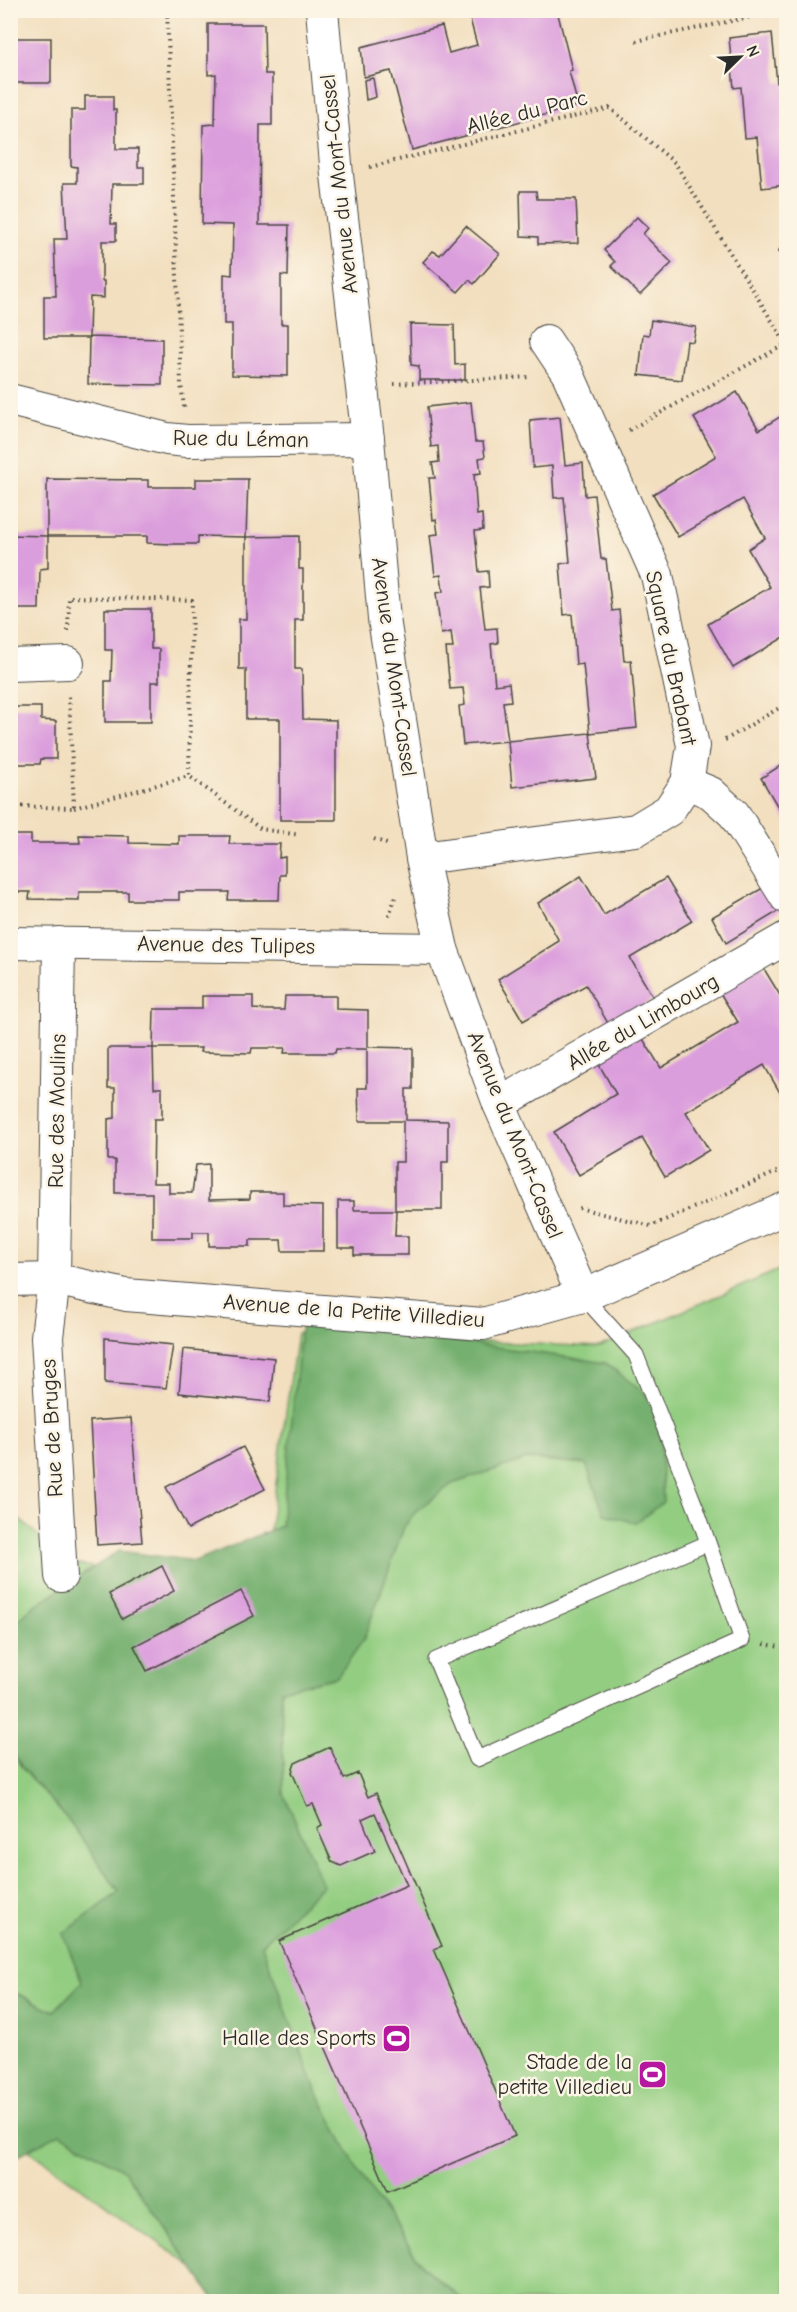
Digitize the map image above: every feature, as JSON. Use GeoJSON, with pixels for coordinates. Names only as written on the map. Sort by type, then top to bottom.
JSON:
{"type":"FeatureCollection","features":[{"type":"Feature","properties":{"kind":"street","name":"Avenue du Mont-Cassel"},"geometry":{"type":"LineString","coordinates":[[322,10],[337,175],[368,439],[384,619],[422,858],[442,949],[499,1104],[583,1296]]}},
{"type":"Feature","properties":{"kind":"street","name":"Square du Brabant"},"geometry":{"type":"LineString","coordinates":[[422,858],[636,830],[669,810],[687,783],[693,746],[657,575],[568,375],[546,341]]}},
{"type":"Feature","properties":{"kind":"street","name":"Rue du Léman"},"geometry":{"type":"LineString","coordinates":[[10,400],[167,439],[187,441],[368,439]]}},
{"type":"Feature","properties":{"kind":"street"},"geometry":{"type":"LineString","coordinates":[[10,665],[68,663]]}},
{"type":"Feature","properties":{"kind":"street"},"geometry":{"type":"LineString","coordinates":[[687,783],[711,793],[734,814],[786,897]]}},
{"type":"Feature","properties":{"kind":"street","name":"Allée du Limbourg"},"geometry":{"type":"LineString","coordinates":[[499,1104],[786,938]]}},
{"type":"Feature","properties":{"kind":"street","name":"Avenue des Tulipes"},"geometry":{"type":"LineString","coordinates":[[10,943],[442,949]]}},
{"type":"Feature","properties":{"kind":"street","name":"Rue des Moulins"},"geometry":{"type":"LineString","coordinates":[[54,1279],[59,943]]}},
{"type":"Feature","properties":{"kind":"street","name":"Avenue de la Petite Villedieu"},"geometry":{"type":"LineString","coordinates":[[10,1280],[54,1279],[126,1295],[483,1324],[583,1296],[786,1208]]}},
{"type":"Feature","properties":{"kind":"street","name":"Rue de Bruges"},"geometry":{"type":"LineString","coordinates":[[54,1279],[47,1337],[61,1576]]}},
{"type":"Feature","properties":{"kind":"lane"},"geometry":{"type":"LineString","coordinates":[[583,1296],[636,1355],[708,1543],[742,1640],[477,1759],[436,1660],[708,1543]]}},
{"type":"Feature","properties":{"kind":"path"},"geometry":{"type":"LineString","coordinates":[[167,10],[181,384],[187,441]]}},
{"type":"Feature","properties":{"kind":"path"},"geometry":{"type":"LineString","coordinates":[[636,41],[784,10]]}},
{"type":"Feature","properties":{"kind":"path","name":"Allée du Parc"},"geometry":{"type":"LineString","coordinates":[[337,175],[610,108],[675,163],[786,344]]}},
{"type":"Feature","properties":{"kind":"path"},"geometry":{"type":"LineString","coordinates":[[599,446],[786,344]]}},
{"type":"Feature","properties":{"kind":"path"},"geometry":{"type":"LineString","coordinates":[[360,386],[568,375]]}},
{"type":"Feature","properties":{"kind":"path"},"geometry":{"type":"LineString","coordinates":[[74,808],[68,663],[69,597],[192,600],[189,776]]}},
{"type":"Feature","properties":{"kind":"path"},"geometry":{"type":"LineString","coordinates":[[693,746],[716,746],[786,704]]}},
{"type":"Feature","properties":{"kind":"path"},"geometry":{"type":"LineString","coordinates":[[10,806],[74,808],[189,776]]}},
{"type":"Feature","properties":{"kind":"path"},"geometry":{"type":"LineString","coordinates":[[189,776],[261,829],[300,835]]}},
{"type":"Feature","properties":{"kind":"path"},"geometry":{"type":"LineString","coordinates":[[374,839],[391,846]]}},
{"type":"Feature","properties":{"kind":"path"},"geometry":{"type":"LineString","coordinates":[[378,948],[376,922],[389,916],[396,900],[395,889]]}},
{"type":"Feature","properties":{"kind":"path"},"geometry":{"type":"LineString","coordinates":[[538,1197],[651,1226],[786,1168]]}},
{"type":"Feature","properties":{"kind":"path"},"geometry":{"type":"LineString","coordinates":[[10,2293],[20,2301]]}},
{"type":"Feature","properties":{"kind":"green space"},"geometry":{"type":"Polygon","coordinates":[[[786,1267],[786,2301],[240,2301],[11,2137],[10,1512],[73,1564],[261,1591],[297,1333],[599,1347],[786,1267]]]}},
{"type":"Feature","properties":{"kind":"green space"},"geometry":{"type":"Polygon","coordinates":[[[302,1319],[606,1363],[659,1405],[663,1502],[636,1523],[604,1514],[586,1464],[527,1459],[452,1484],[417,1510],[404,1527],[364,1639],[337,1677],[281,1690],[284,1794],[323,1885],[262,1945],[314,2086],[361,2176],[423,2267],[465,2301],[216,2301],[125,2171],[60,2133],[11,2159],[10,1990],[54,2011],[82,1982],[63,1934],[119,1892],[70,1822],[22,1768],[11,1749],[11,1627],[34,1606],[119,1551],[195,1561],[281,1526],[302,1319]]]}},
{"type":"Feature","properties":{"kind":"building"},"geometry":{"type":"Polygon","coordinates":[[[502,10],[557,10],[572,70],[569,71],[578,106],[412,150],[391,71],[364,77],[361,47],[442,26],[449,53],[477,45],[470,19],[502,10]]]}},
{"type":"Feature","properties":{"kind":"building"},"geometry":{"type":"Polygon","coordinates":[[[208,24],[264,24],[265,74],[272,74],[272,125],[260,125],[259,225],[289,225],[288,276],[281,275],[281,324],[288,324],[288,376],[232,375],[232,324],[224,324],[224,274],[232,275],[233,225],[202,224],[203,125],[215,124],[216,74],[208,75],[208,24]]]}},
{"type":"Feature","properties":{"kind":"building"},"geometry":{"type":"Polygon","coordinates":[[[772,33],[777,83],[785,82],[786,185],[762,188],[757,137],[745,138],[741,87],[734,88],[729,38],[772,33]]]}},
{"type":"Feature","properties":{"kind":"building"},"geometry":{"type":"Polygon","coordinates":[[[10,38],[51,38],[51,83],[10,83],[10,38]]]}},
{"type":"Feature","properties":{"kind":"building"},"geometry":{"type":"Polygon","coordinates":[[[373,78],[376,97],[366,100],[364,80],[373,78]]]}},
{"type":"Feature","properties":{"kind":"building"},"geometry":{"type":"Polygon","coordinates":[[[85,96],[113,96],[113,110],[116,110],[116,149],[138,149],[138,167],[144,167],[144,184],[112,184],[111,224],[116,224],[116,241],[102,241],[104,298],[90,297],[89,337],[162,339],[162,385],[88,384],[89,338],[44,338],[44,296],[56,296],[54,239],[67,239],[64,183],[77,183],[77,167],[71,166],[71,110],[85,110],[85,96]]]}},
{"type":"Feature","properties":{"kind":"building"},"geometry":{"type":"Polygon","coordinates":[[[520,191],[536,191],[537,199],[576,199],[578,243],[538,244],[538,237],[521,236],[520,191]]]}},
{"type":"Feature","properties":{"kind":"building"},"geometry":{"type":"Polygon","coordinates":[[[637,217],[648,228],[643,234],[672,263],[640,295],[611,266],[615,262],[604,250],[637,217]]]}},
{"type":"Feature","properties":{"kind":"building"},"geometry":{"type":"Polygon","coordinates":[[[466,226],[500,254],[474,284],[469,280],[458,292],[423,262],[433,251],[440,255],[466,226]]]}},
{"type":"Feature","properties":{"kind":"building"},"geometry":{"type":"Polygon","coordinates":[[[786,244],[786,260],[778,251],[786,244]]]}},
{"type":"Feature","properties":{"kind":"building"},"geometry":{"type":"Polygon","coordinates":[[[651,320],[696,327],[693,342],[687,341],[682,380],[639,375],[643,334],[649,335],[651,320]]]}},
{"type":"Feature","properties":{"kind":"building"},"geometry":{"type":"Polygon","coordinates":[[[410,324],[454,325],[455,365],[465,364],[465,380],[419,380],[419,366],[411,365],[410,324]]]}},
{"type":"Feature","properties":{"kind":"building"},"geometry":{"type":"Polygon","coordinates":[[[737,392],[759,430],[786,413],[786,636],[733,668],[708,624],[770,587],[748,549],[765,538],[743,499],[678,537],[653,494],[716,456],[694,418],[737,392]]]}},
{"type":"Feature","properties":{"kind":"building"},"geometry":{"type":"Polygon","coordinates":[[[471,402],[475,442],[483,442],[485,457],[479,458],[481,473],[474,474],[477,515],[482,514],[483,530],[475,531],[479,572],[488,571],[489,587],[480,588],[485,629],[497,628],[498,643],[491,644],[495,685],[509,683],[511,701],[503,702],[508,741],[463,745],[459,706],[465,705],[463,688],[450,689],[446,648],[453,648],[451,632],[441,634],[436,593],[443,592],[441,575],[435,576],[430,535],[438,534],[436,519],[433,520],[429,478],[435,478],[432,463],[439,462],[438,446],[431,447],[427,407],[471,402]]]}},
{"type":"Feature","properties":{"kind":"building"},"geometry":{"type":"Polygon","coordinates":[[[560,417],[565,465],[583,463],[585,496],[594,495],[601,559],[606,559],[612,611],[619,610],[624,661],[631,660],[637,728],[590,733],[583,664],[576,665],[572,614],[564,615],[560,564],[570,562],[564,497],[554,498],[552,466],[533,468],[530,420],[560,417]]]}},
{"type":"Feature","properties":{"kind":"building"},"geometry":{"type":"Polygon","coordinates":[[[47,479],[148,480],[148,487],[196,487],[196,479],[248,479],[246,537],[198,536],[198,544],[172,544],[147,543],[147,536],[48,536],[48,568],[40,569],[39,609],[10,609],[10,535],[47,536],[47,479]]]}},
{"type":"Feature","properties":{"kind":"building"},"geometry":{"type":"Polygon","coordinates":[[[299,536],[299,569],[303,569],[303,620],[295,620],[295,669],[302,669],[303,719],[336,720],[336,820],[280,820],[280,719],[246,719],[246,669],[239,669],[239,619],[246,619],[246,537],[299,536]]]}},
{"type":"Feature","properties":{"kind":"building"},"geometry":{"type":"Polygon","coordinates":[[[105,609],[151,609],[151,649],[159,649],[159,682],[151,682],[151,722],[105,722],[105,681],[111,681],[112,650],[105,650],[105,609]]]}},
{"type":"Feature","properties":{"kind":"building"},"geometry":{"type":"Polygon","coordinates":[[[10,707],[41,707],[41,720],[56,721],[56,759],[41,759],[40,764],[10,764],[10,707]]]}},
{"type":"Feature","properties":{"kind":"building"},"geometry":{"type":"Polygon","coordinates":[[[590,733],[596,778],[512,787],[508,741],[590,733]]]}},
{"type":"Feature","properties":{"kind":"building"},"geometry":{"type":"Polygon","coordinates":[[[786,762],[786,821],[761,778],[786,762]]]}},
{"type":"Feature","properties":{"kind":"building"},"geometry":{"type":"Polygon","coordinates":[[[10,835],[31,835],[31,843],[80,843],[79,835],[129,836],[129,843],[179,844],[179,836],[230,836],[229,844],[280,844],[279,858],[285,857],[285,875],[280,875],[279,900],[228,900],[229,892],[179,892],[179,900],[128,900],[128,892],[79,892],[79,900],[29,899],[30,892],[10,892],[10,835]]]}},
{"type":"Feature","properties":{"kind":"building"},"geometry":{"type":"Polygon","coordinates":[[[581,876],[604,915],[666,878],[692,921],[630,958],[654,999],[609,1025],[586,985],[523,1021],[498,979],[559,941],[538,903],[581,876]]]}},
{"type":"Feature","properties":{"kind":"building"},"geometry":{"type":"Polygon","coordinates":[[[768,885],[782,909],[726,943],[712,917],[768,885]]]}},
{"type":"Feature","properties":{"kind":"building"},"geometry":{"type":"Polygon","coordinates":[[[758,959],[781,997],[786,993],[786,1103],[764,1065],[686,1112],[709,1150],[665,1177],[642,1138],[579,1175],[554,1132],[616,1094],[594,1056],[638,1031],[661,1068],[738,1022],[715,985],[758,959]]]}},
{"type":"Feature","properties":{"kind":"building"},"geometry":{"type":"Polygon","coordinates":[[[202,996],[253,996],[253,1009],[284,1010],[285,996],[336,996],[336,1009],[368,1010],[368,1047],[413,1048],[413,1089],[406,1089],[406,1120],[448,1121],[448,1162],[442,1162],[442,1210],[396,1210],[395,1236],[408,1236],[408,1255],[354,1255],[354,1248],[338,1248],[338,1201],[354,1201],[354,1210],[395,1210],[395,1162],[403,1162],[403,1121],[359,1121],[358,1088],[367,1088],[367,1049],[336,1049],[335,1053],[284,1053],[285,1048],[252,1048],[251,1053],[200,1052],[201,1048],[153,1048],[154,1009],[202,1009],[202,996]]]}},
{"type":"Feature","properties":{"kind":"building"},"geometry":{"type":"Polygon","coordinates":[[[108,1048],[153,1048],[154,1088],[162,1088],[162,1119],[154,1119],[153,1183],[169,1183],[169,1193],[192,1193],[196,1165],[209,1164],[209,1200],[250,1199],[250,1192],[283,1192],[283,1205],[323,1206],[323,1251],[282,1251],[281,1240],[250,1240],[250,1246],[209,1246],[209,1232],[193,1232],[193,1238],[152,1238],[152,1193],[115,1193],[115,1160],[108,1160],[108,1119],[115,1118],[115,1088],[108,1088],[108,1048]]]}},
{"type":"Feature","properties":{"kind":"building"},"geometry":{"type":"Polygon","coordinates":[[[105,1338],[173,1345],[166,1388],[105,1383],[105,1338]]]}},
{"type":"Feature","properties":{"kind":"building"},"geometry":{"type":"Polygon","coordinates":[[[183,1349],[274,1358],[270,1402],[179,1393],[183,1349]]]}},
{"type":"Feature","properties":{"kind":"building"},"geometry":{"type":"Polygon","coordinates":[[[131,1418],[142,1542],[97,1545],[90,1421],[131,1418]]]}},
{"type":"Feature","properties":{"kind":"building"},"geometry":{"type":"Polygon","coordinates":[[[243,1447],[265,1489],[188,1529],[166,1487],[243,1447]]]}},
{"type":"Feature","properties":{"kind":"building"},"geometry":{"type":"Polygon","coordinates":[[[162,1566],[174,1591],[122,1619],[109,1594],[162,1566]]]}},
{"type":"Feature","properties":{"kind":"building"},"geometry":{"type":"Polygon","coordinates":[[[241,1591],[254,1616],[147,1671],[134,1646],[241,1591]]]}},
{"type":"Feature","properties":{"kind":"building","name":"Halle des Sports"},"geometry":{"type":"Polygon","coordinates":[[[330,1747],[344,1779],[358,1773],[368,1797],[376,1793],[442,1946],[434,1949],[515,2136],[388,2191],[279,1941],[407,1885],[375,1813],[362,1819],[375,1851],[341,1866],[332,1862],[317,1828],[322,1825],[313,1804],[307,1806],[292,1772],[295,1763],[330,1747]]]}},
{"type":"Feature","properties":{"kind":"place","name":"Halle des Sports"},"geometry":{"type":"Point","coordinates":[397,2038]}},
{"type":"Feature","properties":{"kind":"place","name":"Stade de la petite Villedieu"},"geometry":{"type":"Point","coordinates":[653,2075]}}]}
